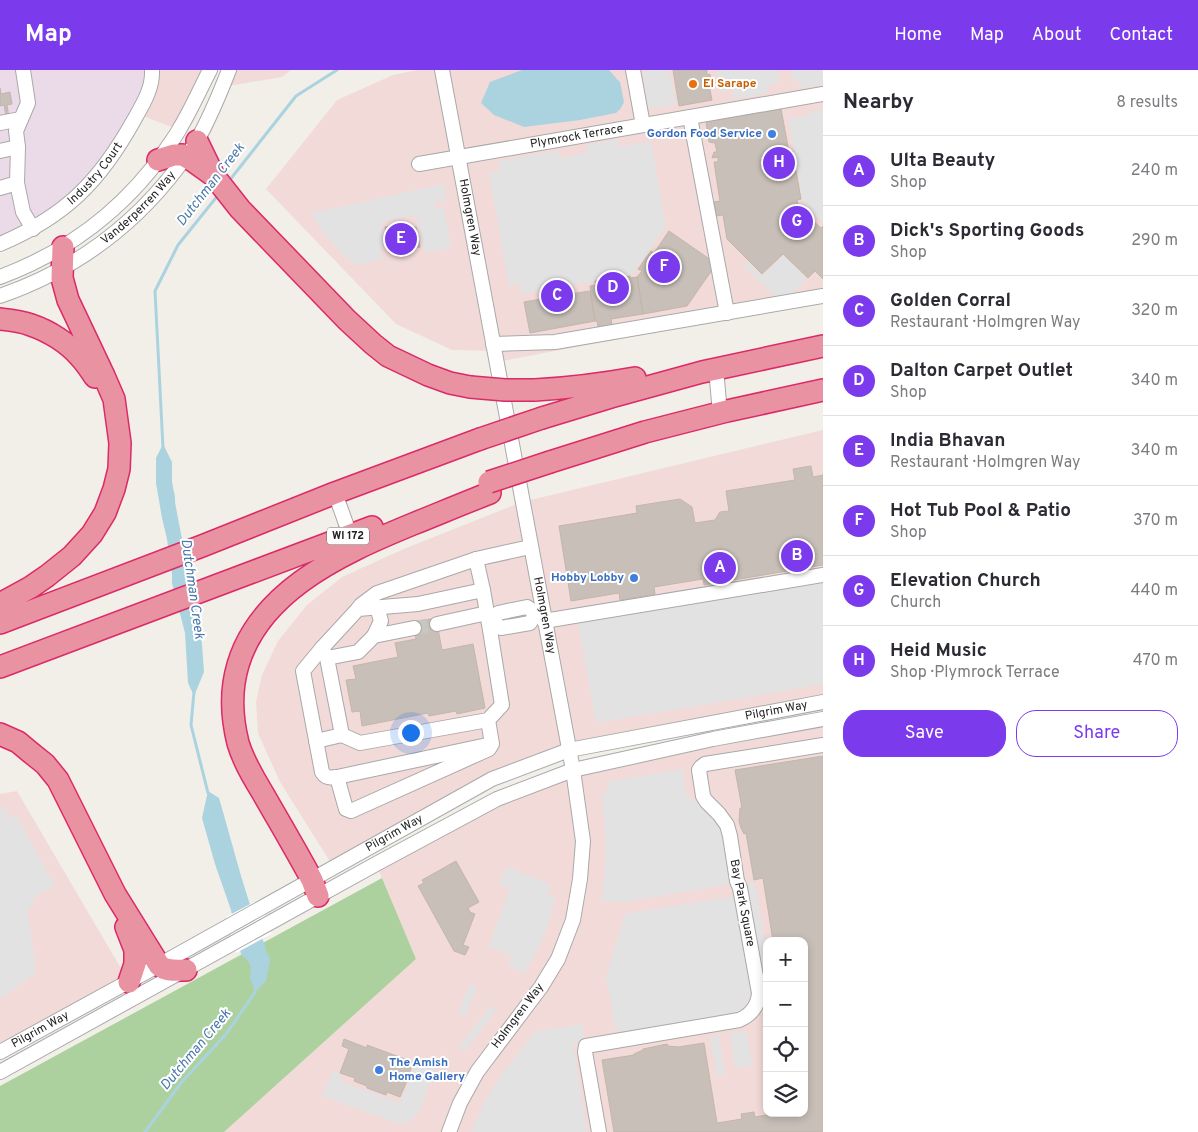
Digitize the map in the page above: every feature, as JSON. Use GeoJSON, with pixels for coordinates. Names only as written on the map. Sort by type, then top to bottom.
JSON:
{"type":"FeatureCollection","features":[{"type":"Feature","properties":{"kind":"highway"},"geometry":{"type":"LineString","coordinates":[[158,160],[191,149],[240,208],[347,320],[388,356],[428,375],[450,383],[470,387],[535,390],[602,384],[652,375],[709,370]]}},
{"type":"Feature","properties":{"kind":"highway"},"geometry":{"type":"LineString","coordinates":[[0,604],[47,576],[72,556],[92,534],[105,513],[119,470],[120,443],[114,399],[68,300],[63,283],[63,247]]}},
{"type":"Feature","properties":{"kind":"highway"},"geometry":{"type":"LineString","coordinates":[[0,319],[32,325],[66,344],[80,356],[96,379],[116,416]]}},
{"type":"Feature","properties":{"kind":"highway"},"geometry":{"type":"LineString","coordinates":[[0,623],[335,493],[542,418],[709,370],[823,346]]}},
{"type":"Feature","properties":{"kind":"highway","name":"WI 172"},"geometry":{"type":"LineString","coordinates":[[0,667],[350,535],[489,488],[546,464],[645,432],[720,412],[823,390]]}},
{"type":"Feature","properties":{"kind":"highway"},"geometry":{"type":"LineString","coordinates":[[315,888],[247,766],[238,743],[233,718],[233,694],[236,668],[245,646],[252,633],[281,598],[305,579],[336,559],[370,542],[489,488]]}},
{"type":"Feature","properties":{"kind":"highway"},"geometry":{"type":"LineString","coordinates":[[0,734],[18,742],[45,764],[58,780],[115,894],[159,965],[172,971],[186,970]]}},
{"type":"Feature","properties":{"kind":"highway"},"geometry":{"type":"LineString","coordinates":[[115,894],[135,950],[135,964],[129,982]]}},
{"type":"Feature","properties":{"kind":"street"},"geometry":{"type":"LineString","coordinates":[[23,70],[28,103],[16,131],[18,147],[17,184],[23,212],[32,229]]}},
{"type":"Feature","properties":{"kind":"street","name":"Industry Court"},"geometry":{"type":"LineString","coordinates":[[0,244],[20,236],[63,209],[99,174],[114,154],[146,97],[151,86],[152,70]]}},
{"type":"Feature","properties":{"kind":"street","name":"Vanderperren Way"},"geometry":{"type":"LineString","coordinates":[[0,277],[33,263],[63,247],[99,222],[125,199],[158,160],[180,129],[210,70]]}},
{"type":"Feature","properties":{"kind":"street","name":"Vanderperren Way"},"geometry":{"type":"LineString","coordinates":[[0,296],[62,270],[133,218],[154,197],[191,149],[210,115],[229,70]]}},
{"type":"Feature","properties":{"kind":"street","name":"Holmgren Way"},"geometry":{"type":"LineString","coordinates":[[442,70],[541,615],[573,770],[582,841],[580,879],[573,920],[558,959],[541,987],[477,1072],[460,1103],[449,1132]]}},
{"type":"Feature","properties":{"kind":"street"},"geometry":{"type":"LineString","coordinates":[[633,70],[643,125]]}},
{"type":"Feature","properties":{"kind":"street","name":"Plymrock Terrace"},"geometry":{"type":"LineString","coordinates":[[419,164],[823,94]]}},
{"type":"Feature","properties":{"kind":"street"},"geometry":{"type":"LineString","coordinates":[[690,117],[727,313]]}},
{"type":"Feature","properties":{"kind":"street"},"geometry":{"type":"LineString","coordinates":[[0,123],[21,119]]}},
{"type":"Feature","properties":{"kind":"street"},"geometry":{"type":"LineString","coordinates":[[0,151],[18,147]]}},
{"type":"Feature","properties":{"kind":"street"},"geometry":{"type":"LineString","coordinates":[[0,188],[17,184]]}},
{"type":"Feature","properties":{"kind":"street"},"geometry":{"type":"LineString","coordinates":[[493,344],[556,342],[823,296]]}},
{"type":"Feature","properties":{"kind":"street"},"geometry":{"type":"LineString","coordinates":[[709,370],[720,412]]}},
{"type":"Feature","properties":{"kind":"street"},"geometry":{"type":"LineString","coordinates":[[335,493],[350,535]]}},
{"type":"Feature","properties":{"kind":"street"},"geometry":{"type":"LineString","coordinates":[[492,744],[337,778],[328,778],[322,772],[303,671],[325,653],[358,608],[377,593],[476,558],[530,547]]}},
{"type":"Feature","properties":{"kind":"street"},"geometry":{"type":"LineString","coordinates":[[316,741],[342,735],[360,743],[488,720],[502,705],[476,558]]}},
{"type":"Feature","properties":{"kind":"street"},"geometry":{"type":"LineString","coordinates":[[541,615],[823,575]]}},
{"type":"Feature","properties":{"kind":"street"},"geometry":{"type":"LineString","coordinates":[[358,608],[418,604],[483,590]]}},
{"type":"Feature","properties":{"kind":"street"},"geometry":{"type":"LineString","coordinates":[[325,653],[358,652],[374,636],[381,621],[377,607]]}},
{"type":"Feature","properties":{"kind":"street"},"geometry":{"type":"LineString","coordinates":[[437,624],[487,613]]}},
{"type":"Feature","properties":{"kind":"street"},"geometry":{"type":"LineString","coordinates":[[374,636],[414,628]]}},
{"type":"Feature","properties":{"kind":"street"},"geometry":{"type":"LineString","coordinates":[[325,653],[342,735]]}},
{"type":"Feature","properties":{"kind":"street","name":"Pilgrim Way"},"geometry":{"type":"LineString","coordinates":[[0,1072],[268,925],[315,888],[492,779],[569,750],[823,702]]}},
{"type":"Feature","properties":{"kind":"street","name":"Pilgrim Way"},"geometry":{"type":"LineString","coordinates":[[0,1052],[263,908],[315,888],[497,799],[573,770],[714,739],[823,719]]}},
{"type":"Feature","properties":{"kind":"street"},"geometry":{"type":"LineString","coordinates":[[337,778],[346,809],[351,811],[489,750],[492,744],[488,720]]}},
{"type":"Feature","properties":{"kind":"street","name":"Bay Park Square"},"geometry":{"type":"LineString","coordinates":[[599,1132],[585,1052],[586,1046],[738,1020],[744,1018],[753,1010],[758,1001],[759,993],[729,830],[722,818],[703,796],[699,770],[705,764],[823,745]]}},
{"type":"Feature","properties":{"kind":"shaded area"},"geometry":{"type":"Polygon","coordinates":[[[0,70],[152,70],[151,86],[82,192],[0,244],[0,70]]]}},
{"type":"Feature","properties":{"kind":"shaded area"},"geometry":{"type":"Polygon","coordinates":[[[152,70],[210,70],[180,129],[138,114],[152,70]]]}},
{"type":"Feature","properties":{"kind":"shaded area"},"geometry":{"type":"Polygon","coordinates":[[[229,70],[291,70],[282,77],[222,87],[229,70]]]}},
{"type":"Feature","properties":{"kind":"shaded area"},"geometry":{"type":"Polygon","coordinates":[[[417,70],[823,70],[823,301],[496,362],[494,351],[452,350],[396,324],[266,189],[337,100],[393,75],[417,70]]]}},
{"type":"Feature","properties":{"kind":"shaded area"},"geometry":{"type":"Polygon","coordinates":[[[650,70],[669,70],[676,104],[649,109],[643,73],[650,70]]]}},
{"type":"Feature","properties":{"kind":"shaded area"},"geometry":{"type":"Polygon","coordinates":[[[717,70],[778,70],[779,73],[777,84],[767,86],[768,93],[734,99],[733,90],[721,92],[717,70]]]}},
{"type":"Feature","properties":{"kind":"shaded area"},"geometry":{"type":"Polygon","coordinates":[[[791,70],[823,70],[823,84],[800,88],[798,80],[793,81],[791,70]]]}},
{"type":"Feature","properties":{"kind":"shaded area"},"geometry":{"type":"Polygon","coordinates":[[[823,109],[823,223],[803,203],[788,119],[811,115],[811,112],[823,109]]]}},
{"type":"Feature","properties":{"kind":"shaded area"},"geometry":{"type":"Polygon","coordinates":[[[618,139],[619,147],[651,141],[666,226],[632,275],[522,294],[520,284],[509,286],[489,173],[500,171],[498,161],[559,151],[560,158],[587,153],[586,145],[618,139]]]}},
{"type":"Feature","properties":{"kind":"shaded area"},"geometry":{"type":"Polygon","coordinates":[[[444,184],[446,200],[434,203],[436,208],[444,207],[451,248],[425,253],[416,215],[381,222],[386,248],[380,250],[382,259],[357,265],[344,256],[327,237],[311,213],[444,184]]]}},
{"type":"Feature","properties":{"kind":"shaded area"},"geometry":{"type":"Polygon","coordinates":[[[783,255],[807,279],[787,298],[779,300],[743,265],[747,261],[762,276],[783,255]]]}},
{"type":"Feature","properties":{"kind":"shaded area"},"geometry":{"type":"Polygon","coordinates":[[[823,430],[823,702],[569,750],[492,779],[334,868],[280,782],[258,733],[256,702],[262,675],[278,641],[307,605],[342,577],[406,548],[522,502],[823,430]]]}},
{"type":"Feature","properties":{"kind":"shaded area"},"geometry":{"type":"Polygon","coordinates":[[[823,580],[823,684],[596,723],[578,622],[823,580]]]}},
{"type":"Feature","properties":{"kind":"shaded area"},"geometry":{"type":"Polygon","coordinates":[[[823,719],[823,1132],[224,1132],[416,959],[376,864],[573,770],[823,719]]]}},
{"type":"Feature","properties":{"kind":"shaded area"},"geometry":{"type":"Polygon","coordinates":[[[682,769],[686,794],[713,817],[722,832],[731,884],[624,902],[601,902],[605,868],[605,830],[601,793],[608,791],[607,782],[682,769]]]}},
{"type":"Feature","properties":{"kind":"shaded area"},"geometry":{"type":"Polygon","coordinates":[[[17,791],[129,982],[0,1052],[0,794],[17,791]]]}},
{"type":"Feature","properties":{"kind":"shaded area"},"geometry":{"type":"Polygon","coordinates":[[[0,808],[7,808],[7,819],[16,815],[55,886],[38,894],[33,899],[33,907],[28,908],[27,911],[36,973],[0,999],[0,808]]]}},
{"type":"Feature","properties":{"kind":"shaded area"},"geometry":{"type":"Polygon","coordinates":[[[507,867],[551,885],[547,893],[555,897],[545,932],[524,974],[508,965],[512,956],[489,946],[510,889],[498,884],[507,867]]]}},
{"type":"Feature","properties":{"kind":"shaded area"},"geometry":{"type":"Polygon","coordinates":[[[755,883],[764,937],[763,977],[747,884],[755,883]]]}},
{"type":"Feature","properties":{"kind":"shaded area"},"geometry":{"type":"Polygon","coordinates":[[[736,896],[753,991],[742,1012],[616,1032],[606,977],[625,914],[736,896]]]}},
{"type":"Feature","properties":{"kind":"shaded area"},"geometry":{"type":"Polygon","coordinates":[[[469,984],[477,987],[465,1017],[458,1014],[469,984]]]}},
{"type":"Feature","properties":{"kind":"shaded area"},"geometry":{"type":"Polygon","coordinates":[[[491,1006],[496,1010],[465,1051],[459,1047],[491,1006]]]}},
{"type":"Feature","properties":{"kind":"shaded area"},"geometry":{"type":"Polygon","coordinates":[[[582,1024],[585,1042],[573,1044],[587,1132],[471,1132],[483,1105],[502,1074],[535,1032],[582,1024]]]}},
{"type":"Feature","properties":{"kind":"shaded area"},"geometry":{"type":"Polygon","coordinates":[[[747,1031],[752,1065],[735,1068],[730,1033],[747,1031]]]}},
{"type":"Feature","properties":{"kind":"shaded area"},"geometry":{"type":"Polygon","coordinates":[[[719,1035],[725,1075],[717,1076],[710,1037],[719,1035]]]}},
{"type":"Feature","properties":{"kind":"shaded area"},"geometry":{"type":"Polygon","coordinates":[[[417,1059],[436,1067],[419,1112],[408,1122],[397,1123],[322,1096],[333,1071],[342,1075],[340,1081],[400,1103],[417,1059]]]}},
{"type":"Feature","properties":{"kind":"green space"},"geometry":{"type":"Polygon","coordinates":[[[382,878],[416,959],[224,1132],[0,1132],[0,1086],[382,878]]]}},
{"type":"Feature","properties":{"kind":"water"},"geometry":{"type":"Polygon","coordinates":[[[522,70],[609,70],[620,82],[624,102],[616,113],[580,120],[524,127],[494,115],[481,103],[490,82],[522,70]]]}},
{"type":"Feature","properties":{"kind":"water"},"geometry":{"type":"Polygon","coordinates":[[[163,444],[172,462],[175,502],[202,644],[204,672],[194,696],[188,683],[185,633],[172,583],[167,539],[156,483],[156,458],[163,444]]]}},
{"type":"Feature","properties":{"kind":"water"},"geometry":{"type":"Polygon","coordinates":[[[208,791],[219,798],[246,893],[270,960],[266,981],[255,992],[250,978],[251,967],[241,954],[231,910],[202,818],[208,791]]]}},
{"type":"Feature","properties":{"kind":"pier"},"geometry":{"type":"Polygon","coordinates":[[[260,899],[271,934],[236,953],[226,917],[260,899]]]}},
{"type":"Feature","properties":{"kind":"building"},"geometry":{"type":"Polygon","coordinates":[[[673,70],[707,70],[707,75],[710,74],[711,84],[709,85],[712,100],[679,106],[673,70]]]}},
{"type":"Feature","properties":{"kind":"building"},"geometry":{"type":"Polygon","coordinates":[[[0,88],[1,94],[10,92],[12,104],[7,105],[9,117],[6,117],[4,105],[0,106],[0,88]]]}},
{"type":"Feature","properties":{"kind":"building"},"geometry":{"type":"Polygon","coordinates":[[[781,109],[789,152],[793,151],[795,166],[791,166],[792,171],[796,171],[801,199],[797,200],[798,205],[801,208],[804,205],[814,216],[811,219],[821,228],[823,226],[823,279],[815,271],[808,278],[783,254],[762,274],[727,239],[723,215],[716,216],[714,202],[720,201],[714,162],[718,162],[718,157],[712,158],[714,152],[717,152],[715,143],[709,142],[706,122],[781,109]]]}},
{"type":"Feature","properties":{"kind":"building"},"geometry":{"type":"Polygon","coordinates":[[[406,224],[411,228],[416,227],[420,247],[389,253],[385,227],[406,224]]]}},
{"type":"Feature","properties":{"kind":"building"},"geometry":{"type":"Polygon","coordinates":[[[669,231],[711,260],[712,270],[687,306],[643,314],[637,277],[642,271],[638,269],[651,251],[654,253],[669,231]]]}},
{"type":"Feature","properties":{"kind":"building"},"geometry":{"type":"Polygon","coordinates":[[[630,276],[630,278],[637,277],[643,314],[611,319],[612,325],[598,327],[597,321],[595,321],[590,286],[596,285],[595,281],[614,278],[614,282],[619,281],[618,278],[630,276]]]}},
{"type":"Feature","properties":{"kind":"building"},"geometry":{"type":"Polygon","coordinates":[[[569,289],[570,294],[590,291],[595,321],[530,333],[524,302],[547,298],[546,293],[569,289]]]}},
{"type":"Feature","properties":{"kind":"building"},"geometry":{"type":"Polygon","coordinates":[[[811,466],[813,477],[823,475],[823,565],[704,585],[703,579],[654,587],[655,594],[620,600],[619,593],[571,601],[559,526],[637,513],[636,506],[680,499],[692,507],[695,523],[715,520],[720,512],[729,511],[726,491],[795,480],[793,469],[811,466]]]}},
{"type":"Feature","properties":{"kind":"building"},"geometry":{"type":"Polygon","coordinates":[[[436,618],[442,650],[473,644],[485,708],[457,714],[456,711],[429,716],[428,713],[362,726],[360,711],[352,712],[346,680],[356,679],[353,666],[398,657],[395,643],[416,639],[413,622],[436,618]]]}},
{"type":"Feature","properties":{"kind":"building"},"geometry":{"type":"Polygon","coordinates":[[[823,756],[823,1132],[614,1132],[602,1060],[634,1055],[643,1049],[667,1044],[668,1046],[678,1047],[704,1043],[717,1123],[742,1119],[741,1114],[754,1112],[755,1117],[808,1117],[808,937],[772,937],[763,878],[754,880],[746,833],[744,834],[739,821],[740,808],[742,808],[735,770],[823,756]]]}},
{"type":"Feature","properties":{"kind":"building"},"geometry":{"type":"Polygon","coordinates":[[[456,861],[479,902],[468,908],[470,912],[475,914],[463,945],[469,947],[465,955],[454,951],[418,886],[424,883],[422,880],[456,861]]]}},
{"type":"Feature","properties":{"kind":"building"},"geometry":{"type":"Polygon","coordinates":[[[344,1039],[367,1048],[367,1045],[413,1062],[400,1097],[387,1092],[386,1095],[367,1088],[367,1086],[354,1081],[355,1078],[340,1073],[349,1049],[342,1046],[344,1039]]]}},
{"type":"Feature","properties":{"kind":"waterway","name":"Dutchman Creek"},"geometry":{"type":"LineString","coordinates":[[229,181],[296,96],[337,70]]}},
{"type":"Feature","properties":{"kind":"waterway","name":"Dutchman Creek"},"geometry":{"type":"LineString","coordinates":[[163,448],[155,291],[178,245],[219,194]]}},
{"type":"Feature","properties":{"kind":"waterway","name":"Dutchman Creek"},"geometry":{"type":"LineString","coordinates":[[194,692],[191,725],[208,793]]}},
{"type":"Feature","properties":{"kind":"waterway","name":"Dutchman Creek"},"geometry":{"type":"LineString","coordinates":[[145,1132],[181,1083],[227,1033],[255,992],[255,989]]}},
{"type":"Feature","properties":{"kind":"tunnel"},"geometry":{"type":"LineString","coordinates":[[414,628],[437,624]]}},
{"type":"Feature","properties":{"kind":"place","name":"El Sarape"},"geometry":{"type":"Point","coordinates":[693,84]}},
{"type":"Feature","properties":{"kind":"place","name":"Gordon Food Service"},"geometry":{"type":"Point","coordinates":[772,134]}},
{"type":"Feature","properties":{"kind":"place","name":"Heid Music"},"geometry":{"type":"Point","coordinates":[779,163]}},
{"type":"Feature","properties":{"kind":"place","name":"Elevation Church"},"geometry":{"type":"Point","coordinates":[797,222]}},
{"type":"Feature","properties":{"kind":"place","name":"India Bhavan"},"geometry":{"type":"Point","coordinates":[401,239]}},
{"type":"Feature","properties":{"kind":"place","name":"Hot Tub Pool & Patio"},"geometry":{"type":"Point","coordinates":[664,267]}},
{"type":"Feature","properties":{"kind":"place","name":"Dalton Carpet Outlet"},"geometry":{"type":"Point","coordinates":[613,288]}},
{"type":"Feature","properties":{"kind":"place","name":"Golden Corral"},"geometry":{"type":"Point","coordinates":[557,296]}},
{"type":"Feature","properties":{"kind":"place","name":"Dick's Sporting Goods"},"geometry":{"type":"Point","coordinates":[797,556]}},
{"type":"Feature","properties":{"kind":"place","name":"Ulta Beauty"},"geometry":{"type":"Point","coordinates":[720,568]}},
{"type":"Feature","properties":{"kind":"place","name":"Hobby Lobby"},"geometry":{"type":"Point","coordinates":[634,578]}},
{"type":"Feature","properties":{"kind":"place","name":"The Amish Home Gallery"},"geometry":{"type":"Point","coordinates":[379,1070]}}]}
